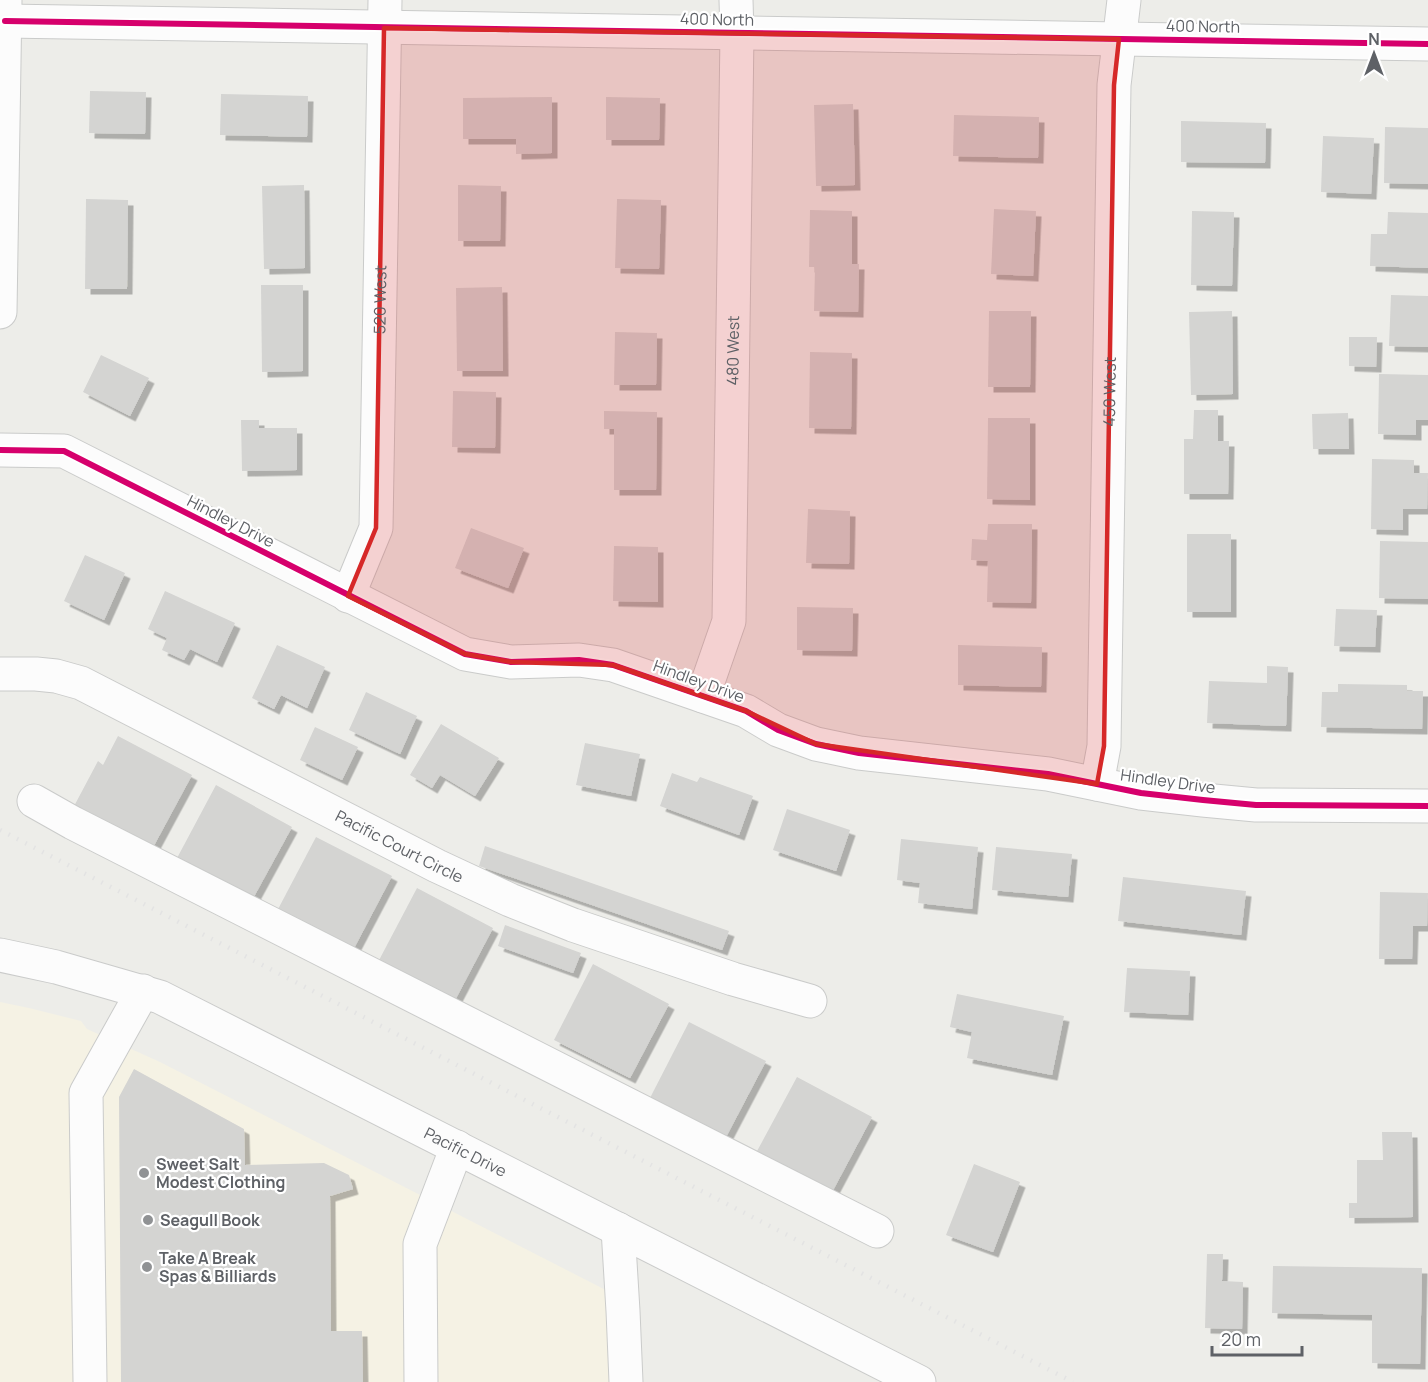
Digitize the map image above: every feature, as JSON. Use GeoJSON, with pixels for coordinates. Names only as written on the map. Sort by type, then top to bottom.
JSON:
{"type":"FeatureCollection","features":[{"type":"Feature","properties":{"kind":"street","name":"480 West"},"geometry":{"type":"LineString","coordinates":[[703,696],[729,621],[736,0]]}},
{"type":"Feature","properties":{"kind":"street","name":"450 West"},"geometry":{"type":"LineString","coordinates":[[1097,784],[1104,746],[1114,85],[1124,0]]}},
{"type":"Feature","properties":{"kind":"street","name":"400 North"},"geometry":{"type":"LineString","coordinates":[[5,11],[385,14],[737,33],[1428,44]]}},
{"type":"Feature","properties":{"kind":"street"},"geometry":{"type":"LineString","coordinates":[[0,312],[5,11]]}},
{"type":"Feature","properties":{"kind":"street","name":"520 West"},"geometry":{"type":"LineString","coordinates":[[348,596],[376,528],[385,14]]}},
{"type":"Feature","properties":{"kind":"street","name":"Hindley Drive"},"geometry":{"type":"LineString","coordinates":[[0,450],[64,451],[465,654],[511,662],[579,660],[613,665],[746,711],[778,730],[816,744],[859,753],[1048,774],[1141,793],[1203,801],[1256,805],[1428,806]]}},
{"type":"Feature","properties":{"kind":"street","name":"Pacific Court Circle"},"geometry":{"type":"LineString","coordinates":[[0,674],[56,676],[81,683],[436,866],[510,900],[573,925],[733,979],[810,1000]]}},
{"type":"Feature","properties":{"kind":"street"},"geometry":{"type":"LineString","coordinates":[[34,801],[255,916],[877,1231]]}},
{"type":"Feature","properties":{"kind":"street","name":"Pacific Drive"},"geometry":{"type":"LineString","coordinates":[[0,955],[56,967],[171,1002],[919,1382]]}},
{"type":"Feature","properties":{"kind":"street"},"geometry":{"type":"LineString","coordinates":[[90,1382],[86,1093],[142,992]]}},
{"type":"Feature","properties":{"kind":"street"},"geometry":{"type":"LineString","coordinates":[[421,1382],[420,1244],[456,1147]]}},
{"type":"Feature","properties":{"kind":"street"},"geometry":{"type":"LineString","coordinates":[[618,1229],[626,1382]]}},
{"type":"Feature","properties":{"kind":"highlighted area"},"geometry":{"type":"Polygon","coordinates":[[[384,28],[1119,39],[1114,85],[1104,746],[1097,784],[816,744],[746,711],[613,665],[511,662],[465,654],[348,596],[376,528],[384,28]]]}},
{"type":"Feature","properties":{"kind":"shaded area"},"geometry":{"type":"Polygon","coordinates":[[[0,1002],[81,1021],[87,1029],[160,1062],[637,1306],[637,1382],[0,1382],[0,1002]]]}},
{"type":"Feature","properties":{"kind":"building"},"geometry":{"type":"Polygon","coordinates":[[[90,91],[146,92],[145,134],[89,133],[90,91]]]}},
{"type":"Feature","properties":{"kind":"building"},"geometry":{"type":"Polygon","coordinates":[[[221,94],[308,96],[307,137],[220,135],[221,94]]]}},
{"type":"Feature","properties":{"kind":"building"},"geometry":{"type":"Polygon","coordinates":[[[552,97],[552,153],[516,154],[516,139],[463,139],[463,98],[552,97]]]}},
{"type":"Feature","properties":{"kind":"building"},"geometry":{"type":"Polygon","coordinates":[[[606,97],[660,98],[659,140],[606,140],[606,97]]]}},
{"type":"Feature","properties":{"kind":"building"},"geometry":{"type":"Polygon","coordinates":[[[853,104],[855,185],[816,186],[814,105],[853,104]]]}},
{"type":"Feature","properties":{"kind":"building"},"geometry":{"type":"Polygon","coordinates":[[[954,115],[1039,117],[1038,158],[953,156],[954,115]]]}},
{"type":"Feature","properties":{"kind":"building"},"geometry":{"type":"Polygon","coordinates":[[[1181,121],[1266,123],[1265,163],[1181,162],[1181,121]]]}},
{"type":"Feature","properties":{"kind":"building"},"geometry":{"type":"Polygon","coordinates":[[[1385,127],[1428,128],[1428,184],[1384,183],[1385,127]]]}},
{"type":"Feature","properties":{"kind":"building"},"geometry":{"type":"Polygon","coordinates":[[[1323,136],[1374,138],[1371,194],[1321,192],[1323,136]]]}},
{"type":"Feature","properties":{"kind":"building"},"geometry":{"type":"Polygon","coordinates":[[[304,185],[305,268],[264,269],[262,186],[304,185]]]}},
{"type":"Feature","properties":{"kind":"building"},"geometry":{"type":"Polygon","coordinates":[[[458,185],[501,186],[500,241],[458,241],[458,185]]]}},
{"type":"Feature","properties":{"kind":"building"},"geometry":{"type":"Polygon","coordinates":[[[86,199],[128,200],[127,289],[85,289],[86,199]]]}},
{"type":"Feature","properties":{"kind":"building"},"geometry":{"type":"Polygon","coordinates":[[[617,199],[661,200],[659,269],[615,268],[617,199]]]}},
{"type":"Feature","properties":{"kind":"building"},"geometry":{"type":"Polygon","coordinates":[[[994,209],[1036,211],[1033,276],[991,274],[994,209]]]}},
{"type":"Feature","properties":{"kind":"building"},"geometry":{"type":"Polygon","coordinates":[[[810,210],[852,211],[852,264],[859,264],[858,312],[814,311],[815,267],[809,267],[810,210]]]}},
{"type":"Feature","properties":{"kind":"building"},"geometry":{"type":"Polygon","coordinates":[[[1192,211],[1234,212],[1232,286],[1191,285],[1192,211]]]}},
{"type":"Feature","properties":{"kind":"building"},"geometry":{"type":"Polygon","coordinates":[[[1388,212],[1428,213],[1428,268],[1370,266],[1371,234],[1387,234],[1388,212]]]}},
{"type":"Feature","properties":{"kind":"building"},"geometry":{"type":"Polygon","coordinates":[[[261,285],[303,285],[303,371],[262,372],[261,285]]]}},
{"type":"Feature","properties":{"kind":"building"},"geometry":{"type":"Polygon","coordinates":[[[502,287],[503,371],[457,371],[456,288],[502,287]]]}},
{"type":"Feature","properties":{"kind":"building"},"geometry":{"type":"Polygon","coordinates":[[[1391,295],[1428,296],[1428,347],[1389,346],[1391,295]]]}},
{"type":"Feature","properties":{"kind":"building"},"geometry":{"type":"Polygon","coordinates":[[[989,311],[1031,311],[1030,387],[988,387],[989,311]]]}},
{"type":"Feature","properties":{"kind":"building"},"geometry":{"type":"Polygon","coordinates":[[[1232,311],[1233,394],[1191,395],[1189,312],[1232,311]]]}},
{"type":"Feature","properties":{"kind":"building"},"geometry":{"type":"Polygon","coordinates":[[[615,332],[657,333],[656,385],[614,385],[615,332]]]}},
{"type":"Feature","properties":{"kind":"building"},"geometry":{"type":"Polygon","coordinates":[[[1349,337],[1377,337],[1376,367],[1349,366],[1349,337]]]}},
{"type":"Feature","properties":{"kind":"building"},"geometry":{"type":"Polygon","coordinates":[[[810,352],[852,353],[851,429],[809,428],[810,352]]]}},
{"type":"Feature","properties":{"kind":"building"},"geometry":{"type":"Polygon","coordinates":[[[101,355],[149,378],[130,416],[83,392],[101,355]]]}},
{"type":"Feature","properties":{"kind":"building"},"geometry":{"type":"Polygon","coordinates":[[[1379,374],[1428,375],[1428,420],[1416,420],[1416,435],[1378,434],[1379,374]]]}},
{"type":"Feature","properties":{"kind":"building"},"geometry":{"type":"Polygon","coordinates":[[[453,391],[496,392],[495,448],[452,447],[453,391]]]}},
{"type":"Feature","properties":{"kind":"building"},"geometry":{"type":"Polygon","coordinates":[[[1194,410],[1218,410],[1218,441],[1229,441],[1228,494],[1184,494],[1184,439],[1193,439],[1194,410]]]}},
{"type":"Feature","properties":{"kind":"building"},"geometry":{"type":"Polygon","coordinates":[[[604,411],[657,412],[656,490],[614,490],[614,429],[604,429],[604,411]]]}},
{"type":"Feature","properties":{"kind":"building"},"geometry":{"type":"Polygon","coordinates":[[[1348,413],[1349,449],[1313,449],[1312,414],[1348,413]]]}},
{"type":"Feature","properties":{"kind":"building"},"geometry":{"type":"Polygon","coordinates":[[[988,418],[1030,418],[1030,500],[987,499],[988,418]]]}},
{"type":"Feature","properties":{"kind":"building"},"geometry":{"type":"Polygon","coordinates":[[[241,420],[259,420],[259,428],[297,428],[297,470],[242,471],[241,420]]]}},
{"type":"Feature","properties":{"kind":"building"},"geometry":{"type":"Polygon","coordinates":[[[1372,459],[1414,460],[1414,473],[1428,473],[1427,509],[1403,509],[1403,530],[1371,529],[1372,459]]]}},
{"type":"Feature","properties":{"kind":"building"},"geometry":{"type":"Polygon","coordinates":[[[808,509],[850,511],[849,564],[806,563],[808,509]]]}},
{"type":"Feature","properties":{"kind":"building"},"geometry":{"type":"Polygon","coordinates":[[[988,524],[1032,524],[1031,603],[987,602],[988,561],[971,560],[972,539],[987,540],[988,524]]]}},
{"type":"Feature","properties":{"kind":"building"},"geometry":{"type":"Polygon","coordinates":[[[471,528],[524,548],[508,588],[455,568],[471,528]]]}},
{"type":"Feature","properties":{"kind":"building"},"geometry":{"type":"Polygon","coordinates":[[[1187,534],[1231,534],[1231,612],[1187,612],[1187,534]]]}},
{"type":"Feature","properties":{"kind":"building"},"geometry":{"type":"Polygon","coordinates":[[[1380,541],[1428,542],[1428,599],[1379,598],[1380,541]]]}},
{"type":"Feature","properties":{"kind":"building"},"geometry":{"type":"Polygon","coordinates":[[[614,546],[658,547],[658,602],[613,601],[614,546]]]}},
{"type":"Feature","properties":{"kind":"building"},"geometry":{"type":"Polygon","coordinates":[[[85,555],[125,573],[104,620],[64,601],[85,555]]]}},
{"type":"Feature","properties":{"kind":"building"},"geometry":{"type":"Polygon","coordinates":[[[165,591],[235,623],[217,662],[190,649],[184,660],[162,650],[167,638],[148,629],[165,591]]]}},
{"type":"Feature","properties":{"kind":"building"},"geometry":{"type":"Polygon","coordinates":[[[797,607],[853,608],[852,651],[797,650],[797,607]]]}},
{"type":"Feature","properties":{"kind":"building"},"geometry":{"type":"Polygon","coordinates":[[[1336,609],[1377,610],[1375,647],[1334,646],[1336,609]]]}},
{"type":"Feature","properties":{"kind":"building"},"geometry":{"type":"Polygon","coordinates":[[[277,645],[325,667],[307,708],[281,695],[274,709],[252,698],[277,645]]]}},
{"type":"Feature","properties":{"kind":"building"},"geometry":{"type":"Polygon","coordinates":[[[958,645],[1042,647],[1041,687],[958,685],[958,645]]]}},
{"type":"Feature","properties":{"kind":"building"},"geometry":{"type":"Polygon","coordinates":[[[1267,666],[1288,667],[1286,726],[1207,723],[1209,681],[1267,683],[1267,666]]]}},
{"type":"Feature","properties":{"kind":"building"},"geometry":{"type":"Polygon","coordinates":[[[1338,684],[1407,685],[1407,691],[1423,691],[1422,729],[1321,727],[1322,692],[1338,692],[1338,684]]]}},
{"type":"Feature","properties":{"kind":"building"},"geometry":{"type":"Polygon","coordinates":[[[366,692],[417,716],[400,754],[349,730],[366,692]]]}},
{"type":"Feature","properties":{"kind":"building"},"geometry":{"type":"Polygon","coordinates":[[[441,724],[499,758],[475,796],[440,775],[432,788],[410,775],[441,724]]]}},
{"type":"Feature","properties":{"kind":"building"},"geometry":{"type":"Polygon","coordinates":[[[315,727],[358,747],[342,780],[300,760],[315,727]]]}},
{"type":"Feature","properties":{"kind":"building"},"geometry":{"type":"Polygon","coordinates":[[[118,736],[192,775],[151,851],[72,810],[98,761],[103,765],[118,736]]]}},
{"type":"Feature","properties":{"kind":"building"},"geometry":{"type":"Polygon","coordinates":[[[585,743],[640,754],[631,796],[576,785],[585,743]]]}},
{"type":"Feature","properties":{"kind":"building"},"geometry":{"type":"Polygon","coordinates":[[[672,773],[697,782],[700,777],[753,796],[739,835],[660,806],[672,773]]]}},
{"type":"Feature","properties":{"kind":"building"},"geometry":{"type":"Polygon","coordinates":[[[216,785],[292,827],[251,902],[176,860],[216,785]]]}},
{"type":"Feature","properties":{"kind":"building"},"geometry":{"type":"Polygon","coordinates":[[[787,809],[850,830],[836,871],[773,850],[787,809]]]}},
{"type":"Feature","properties":{"kind":"building"},"geometry":{"type":"Polygon","coordinates":[[[316,837],[392,876],[352,952],[276,913],[316,837]]]}},
{"type":"Feature","properties":{"kind":"building"},"geometry":{"type":"Polygon","coordinates":[[[901,839],[978,847],[972,909],[918,903],[920,883],[897,880],[901,839]]]}},
{"type":"Feature","properties":{"kind":"building"},"geometry":{"type":"Polygon","coordinates":[[[485,846],[729,931],[722,950],[479,866],[485,846]]]}},
{"type":"Feature","properties":{"kind":"building"},"geometry":{"type":"Polygon","coordinates":[[[996,847],[1072,854],[1068,897],[992,890],[996,847]]]}},
{"type":"Feature","properties":{"kind":"building"},"geometry":{"type":"Polygon","coordinates":[[[1123,877],[1246,891],[1241,935],[1118,921],[1123,877]]]}},
{"type":"Feature","properties":{"kind":"building"},"geometry":{"type":"Polygon","coordinates":[[[417,888],[493,928],[453,1004],[377,964],[417,888]]]}},
{"type":"Feature","properties":{"kind":"building"},"geometry":{"type":"Polygon","coordinates":[[[1380,892],[1428,893],[1427,926],[1413,926],[1412,959],[1379,959],[1380,892]]]}},
{"type":"Feature","properties":{"kind":"building"},"geometry":{"type":"Polygon","coordinates":[[[505,925],[581,953],[573,973],[498,946],[505,925]]]}},
{"type":"Feature","properties":{"kind":"building"},"geometry":{"type":"Polygon","coordinates":[[[593,964],[669,1004],[630,1078],[554,1040],[593,964]]]}},
{"type":"Feature","properties":{"kind":"building"},"geometry":{"type":"Polygon","coordinates":[[[1127,968],[1190,971],[1188,1015],[1124,1012],[1127,968]]]}},
{"type":"Feature","properties":{"kind":"building"},"geometry":{"type":"Polygon","coordinates":[[[957,994],[1064,1016],[1052,1075],[967,1058],[972,1032],[950,1027],[957,994]]]}},
{"type":"Feature","properties":{"kind":"building"},"geometry":{"type":"Polygon","coordinates":[[[689,1022],[766,1061],[726,1137],[650,1098],[689,1022]]]}},
{"type":"Feature","properties":{"kind":"building"},"geometry":{"type":"Polygon","coordinates":[[[134,1069],[244,1129],[245,1165],[324,1163],[349,1175],[353,1189],[330,1196],[331,1331],[362,1331],[363,1382],[121,1382],[119,1097],[134,1069]]]}},
{"type":"Feature","properties":{"kind":"building"},"geometry":{"type":"Polygon","coordinates":[[[797,1077],[872,1117],[831,1194],[756,1153],[797,1077]]]}},
{"type":"Feature","properties":{"kind":"building"},"geometry":{"type":"Polygon","coordinates":[[[1382,1132],[1412,1132],[1413,1217],[1349,1218],[1349,1203],[1357,1203],[1357,1160],[1383,1160],[1382,1132]]]}},
{"type":"Feature","properties":{"kind":"building"},"geometry":{"type":"Polygon","coordinates":[[[974,1164],[1020,1182],[993,1252],[946,1235],[974,1164]]]}},
{"type":"Feature","properties":{"kind":"building"},"geometry":{"type":"Polygon","coordinates":[[[1207,1254],[1223,1254],[1222,1281],[1243,1282],[1242,1329],[1205,1328],[1207,1254]]]}},
{"type":"Feature","properties":{"kind":"building"},"geometry":{"type":"Polygon","coordinates":[[[1273,1266],[1422,1268],[1420,1364],[1372,1363],[1372,1315],[1272,1313],[1273,1266]]]}},
{"type":"Feature","properties":{"kind":"railway"},"geometry":{"type":"LineString","coordinates":[[0,830],[1073,1382]]}},
{"type":"Feature","properties":{"kind":"cycle path"},"geometry":{"type":"LineString","coordinates":[[5,21],[1428,44]]}},
{"type":"Feature","properties":{"kind":"cycle path"},"geometry":{"type":"LineString","coordinates":[[0,450],[64,451],[465,654],[511,662],[579,660],[613,665],[746,711],[778,730],[816,744],[859,753],[1048,774],[1141,793],[1203,800],[1256,805],[1428,806]]}},
{"type":"Feature","properties":{"kind":"place","name":"Sweet Salt Modest Clothing"},"geometry":{"type":"Point","coordinates":[144,1173]}},
{"type":"Feature","properties":{"kind":"place","name":"Seagull Book"},"geometry":{"type":"Point","coordinates":[148,1220]}},
{"type":"Feature","properties":{"kind":"place","name":"Take A Break Spas & Billiards"},"geometry":{"type":"Point","coordinates":[147,1267]}}]}
